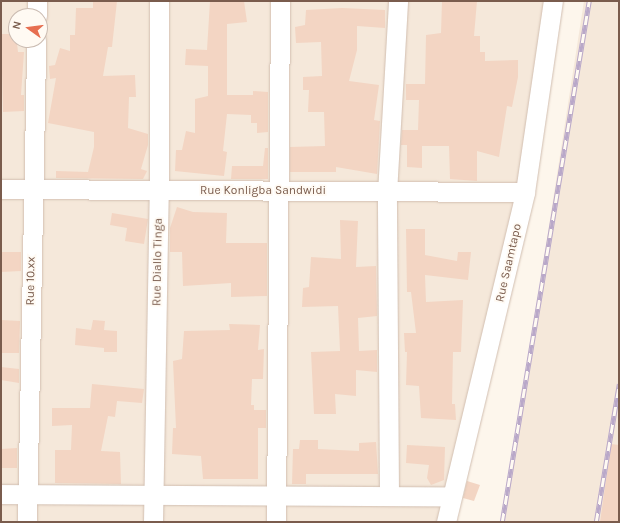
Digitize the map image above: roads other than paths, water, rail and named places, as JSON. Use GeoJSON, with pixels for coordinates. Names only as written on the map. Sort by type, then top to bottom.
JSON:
{"type":"FeatureCollection","features":[{"type":"Feature","properties":{"kind":"street","name":"Rue Diallo Tinga"},"geometry":{"type":"LineString","coordinates":[[153,522],[159,191],[159,1]]}},
{"type":"Feature","properties":{"kind":"street"},"geometry":{"type":"LineString","coordinates":[[276,522],[280,1]]}},
{"type":"Feature","properties":{"kind":"street"},"geometry":{"type":"LineString","coordinates":[[389,494],[387,193],[398,1]]}},
{"type":"Feature","properties":{"kind":"street","name":"Rue Saamtapo"},"geometry":{"type":"LineString","coordinates":[[446,522],[450,496],[490,345],[525,192],[553,1]]}},
{"type":"Feature","properties":{"kind":"street","name":"Rue 10.xx"},"geometry":{"type":"LineString","coordinates":[[27,522],[26,495],[36,48]]}},
{"type":"Feature","properties":{"kind":"street","name":"Rue Konligba Sandwidi"},"geometry":{"type":"LineString","coordinates":[[1,189],[387,193],[525,192]]}},
{"type":"Feature","properties":{"kind":"street"},"geometry":{"type":"LineString","coordinates":[[1,494],[153,496],[389,494],[450,496]]}},
{"type":"Feature","properties":{"kind":"railway"},"geometry":{"type":"LineString","coordinates":[[502,522],[589,1]]}},
{"type":"Feature","properties":{"kind":"railway"},"geometry":{"type":"LineString","coordinates":[[596,522],[619,384]]}}]}
